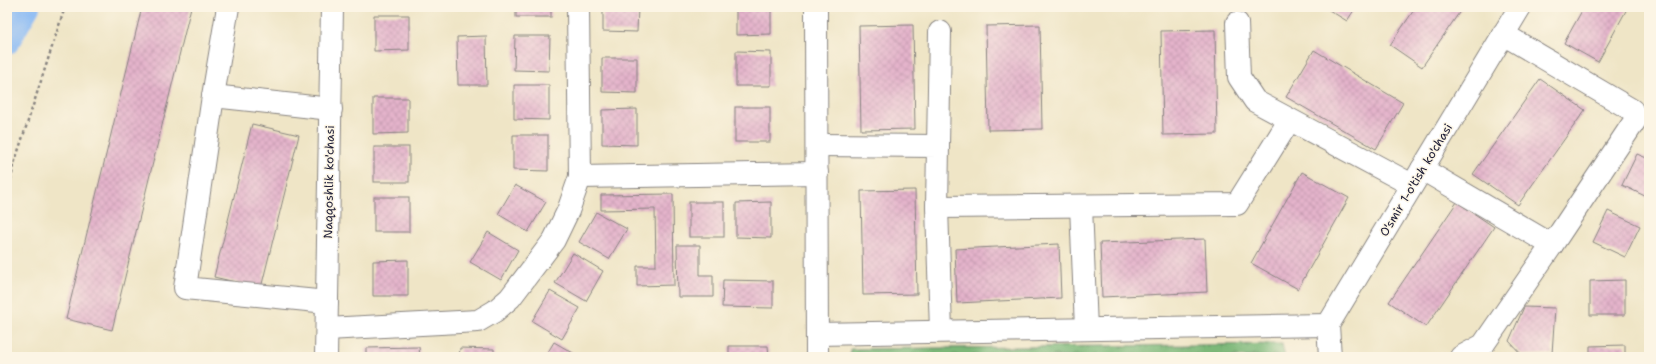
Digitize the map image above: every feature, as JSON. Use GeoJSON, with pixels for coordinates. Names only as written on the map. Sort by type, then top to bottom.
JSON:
{"type":"FeatureCollection","features":[{"type":"Feature","properties":{"kind":"street"},"geometry":{"type":"LineString","coordinates":[[228,7],[213,96],[185,288],[327,302]]}},
{"type":"Feature","properties":{"kind":"street","name":"Naqqoshlik ko'chasi"},"geometry":{"type":"LineString","coordinates":[[326,357],[332,7]]}},
{"type":"Feature","properties":{"kind":"street"},"geometry":{"type":"LineString","coordinates":[[327,329],[478,321],[495,312],[510,298],[554,240],[568,210],[580,177],[578,7]]}},
{"type":"Feature","properties":{"kind":"street"},"geometry":{"type":"LineString","coordinates":[[816,7],[817,357]]}},
{"type":"Feature","properties":{"kind":"street","name":"O'smir 1-o'tish ko'chasi"},"geometry":{"type":"LineString","coordinates":[[1328,326],[1520,7]]}},
{"type":"Feature","properties":{"kind":"street"},"geometry":{"type":"LineString","coordinates":[[1237,23],[1239,77],[1254,101],[1288,121],[1417,177],[1552,245]]}},
{"type":"Feature","properties":{"kind":"street"},"geometry":{"type":"LineString","coordinates":[[940,32],[937,207],[941,331]]}},
{"type":"Feature","properties":{"kind":"street"},"geometry":{"type":"LineString","coordinates":[[1461,357],[1483,345],[1636,119],[1632,110],[1503,34]]}},
{"type":"Feature","properties":{"kind":"street"},"geometry":{"type":"LineString","coordinates":[[213,96],[331,110]]}},
{"type":"Feature","properties":{"kind":"street"},"geometry":{"type":"LineString","coordinates":[[937,207],[1237,204],[1288,121]]}},
{"type":"Feature","properties":{"kind":"street"},"geometry":{"type":"LineString","coordinates":[[817,145],[938,146]]}},
{"type":"Feature","properties":{"kind":"street"},"geometry":{"type":"LineString","coordinates":[[580,177],[817,173]]}},
{"type":"Feature","properties":{"kind":"street"},"geometry":{"type":"LineString","coordinates":[[1081,206],[1086,329]]}},
{"type":"Feature","properties":{"kind":"street"},"geometry":{"type":"LineString","coordinates":[[817,334],[1328,326],[1330,357]]}},
{"type":"Feature","properties":{"kind":"path"},"geometry":{"type":"LineString","coordinates":[[7,198],[14,164],[65,7]]}},
{"type":"Feature","properties":{"kind":"green space"},"geometry":{"type":"Polygon","coordinates":[[[1282,344],[1285,357],[850,357],[850,349],[1282,344]]]}},
{"type":"Feature","properties":{"kind":"building"},"geometry":{"type":"Polygon","coordinates":[[[142,7],[191,7],[112,330],[66,319],[142,7]]]}},
{"type":"Feature","properties":{"kind":"building"},"geometry":{"type":"Polygon","coordinates":[[[516,7],[551,7],[551,17],[516,17],[516,7]]]}},
{"type":"Feature","properties":{"kind":"building"},"geometry":{"type":"Polygon","coordinates":[[[603,7],[638,7],[637,32],[603,31],[603,7]]]}},
{"type":"Feature","properties":{"kind":"building"},"geometry":{"type":"Polygon","coordinates":[[[736,7],[771,7],[771,34],[736,35],[736,7]]]}},
{"type":"Feature","properties":{"kind":"building"},"geometry":{"type":"Polygon","coordinates":[[[1324,7],[1356,7],[1347,21],[1324,7]]]}},
{"type":"Feature","properties":{"kind":"building"},"geometry":{"type":"Polygon","coordinates":[[[1416,7],[1463,7],[1422,67],[1390,45],[1416,7]]]}},
{"type":"Feature","properties":{"kind":"building"},"geometry":{"type":"Polygon","coordinates":[[[1584,7],[1628,7],[1598,62],[1564,43],[1584,7]]]}},
{"type":"Feature","properties":{"kind":"building"},"geometry":{"type":"Polygon","coordinates":[[[374,15],[409,15],[409,50],[374,51],[374,15]]]}},
{"type":"Feature","properties":{"kind":"building"},"geometry":{"type":"Polygon","coordinates":[[[913,25],[915,129],[861,130],[859,26],[913,25]]]}},
{"type":"Feature","properties":{"kind":"building"},"geometry":{"type":"Polygon","coordinates":[[[1040,25],[1042,129],[988,130],[986,26],[1040,25]]]}},
{"type":"Feature","properties":{"kind":"building"},"geometry":{"type":"Polygon","coordinates":[[[1215,30],[1217,134],[1163,135],[1161,31],[1215,30]]]}},
{"type":"Feature","properties":{"kind":"building"},"geometry":{"type":"Polygon","coordinates":[[[486,36],[487,85],[458,85],[457,37],[486,36]]]}},
{"type":"Feature","properties":{"kind":"building"},"geometry":{"type":"Polygon","coordinates":[[[515,36],[550,36],[549,71],[514,70],[515,36]]]}},
{"type":"Feature","properties":{"kind":"building"},"geometry":{"type":"Polygon","coordinates":[[[1314,50],[1403,103],[1376,149],[1286,97],[1314,50]]]}},
{"type":"Feature","properties":{"kind":"building"},"geometry":{"type":"Polygon","coordinates":[[[736,51],[771,52],[771,86],[736,86],[736,51]]]}},
{"type":"Feature","properties":{"kind":"building"},"geometry":{"type":"Polygon","coordinates":[[[602,58],[637,58],[637,93],[602,92],[602,58]]]}},
{"type":"Feature","properties":{"kind":"building"},"geometry":{"type":"Polygon","coordinates":[[[1540,79],[1585,110],[1518,205],[1473,174],[1540,79]]]}},
{"type":"Feature","properties":{"kind":"building"},"geometry":{"type":"Polygon","coordinates":[[[514,85],[549,85],[549,120],[514,119],[514,85]]]}},
{"type":"Feature","properties":{"kind":"building"},"geometry":{"type":"Polygon","coordinates":[[[373,98],[408,98],[408,133],[373,134],[373,98]]]}},
{"type":"Feature","properties":{"kind":"building"},"geometry":{"type":"Polygon","coordinates":[[[735,107],[770,107],[770,142],[735,142],[735,107]]]}},
{"type":"Feature","properties":{"kind":"building"},"geometry":{"type":"Polygon","coordinates":[[[637,109],[637,145],[602,144],[602,110],[637,109]]]}},
{"type":"Feature","properties":{"kind":"building"},"geometry":{"type":"Polygon","coordinates":[[[252,124],[299,135],[261,288],[214,277],[252,124]]]}},
{"type":"Feature","properties":{"kind":"building"},"geometry":{"type":"Polygon","coordinates":[[[513,135],[548,135],[548,171],[513,170],[513,135]]]}},
{"type":"Feature","properties":{"kind":"building"},"geometry":{"type":"Polygon","coordinates":[[[374,147],[409,147],[409,182],[374,182],[374,147]]]}},
{"type":"Feature","properties":{"kind":"building"},"geometry":{"type":"Polygon","coordinates":[[[1637,154],[1649,159],[1649,198],[1622,185],[1637,154]]]}},
{"type":"Feature","properties":{"kind":"building"},"geometry":{"type":"Polygon","coordinates":[[[1302,172],[1349,198],[1298,289],[1251,263],[1302,172]]]}},
{"type":"Feature","properties":{"kind":"building"},"geometry":{"type":"Polygon","coordinates":[[[515,185],[546,202],[528,232],[498,214],[515,185]]]}},
{"type":"Feature","properties":{"kind":"building"},"geometry":{"type":"Polygon","coordinates":[[[915,190],[917,294],[863,295],[861,191],[915,190]]]}},
{"type":"Feature","properties":{"kind":"building"},"geometry":{"type":"Polygon","coordinates":[[[673,194],[674,285],[637,286],[637,266],[656,266],[655,209],[601,210],[601,195],[673,194]]]}},
{"type":"Feature","properties":{"kind":"building"},"geometry":{"type":"Polygon","coordinates":[[[374,197],[409,197],[409,232],[374,232],[374,197]]]}},
{"type":"Feature","properties":{"kind":"building"},"geometry":{"type":"Polygon","coordinates":[[[689,202],[724,202],[724,237],[689,237],[689,202]]]}},
{"type":"Feature","properties":{"kind":"building"},"geometry":{"type":"Polygon","coordinates":[[[771,202],[771,238],[736,237],[736,203],[771,202]]]}},
{"type":"Feature","properties":{"kind":"building"},"geometry":{"type":"Polygon","coordinates":[[[1457,202],[1494,227],[1426,327],[1389,302],[1457,202]]]}},
{"type":"Feature","properties":{"kind":"building"},"geometry":{"type":"Polygon","coordinates":[[[1608,211],[1640,226],[1625,257],[1593,242],[1608,211]]]}},
{"type":"Feature","properties":{"kind":"building"},"geometry":{"type":"Polygon","coordinates":[[[596,212],[627,229],[609,259],[579,242],[596,212]]]}},
{"type":"Feature","properties":{"kind":"building"},"geometry":{"type":"Polygon","coordinates":[[[488,232],[518,250],[501,280],[470,262],[488,232]]]}},
{"type":"Feature","properties":{"kind":"building"},"geometry":{"type":"Polygon","coordinates":[[[1205,239],[1207,292],[1102,297],[1100,243],[1205,239]]]}},
{"type":"Feature","properties":{"kind":"building"},"geometry":{"type":"Polygon","coordinates":[[[1059,244],[1061,298],[957,303],[955,249],[1059,244]]]}},
{"type":"Feature","properties":{"kind":"building"},"geometry":{"type":"Polygon","coordinates":[[[677,245],[700,245],[700,275],[713,275],[713,297],[678,297],[677,245]]]}},
{"type":"Feature","properties":{"kind":"building"},"geometry":{"type":"Polygon","coordinates":[[[573,253],[603,271],[586,301],[555,283],[573,253]]]}},
{"type":"Feature","properties":{"kind":"building"},"geometry":{"type":"Polygon","coordinates":[[[408,260],[408,296],[373,296],[373,261],[408,260]]]}},
{"type":"Feature","properties":{"kind":"building"},"geometry":{"type":"Polygon","coordinates":[[[723,280],[773,281],[773,308],[722,307],[723,280]]]}},
{"type":"Feature","properties":{"kind":"building"},"geometry":{"type":"Polygon","coordinates":[[[1625,280],[1625,315],[1590,315],[1590,281],[1625,280]]]}},
{"type":"Feature","properties":{"kind":"building"},"geometry":{"type":"Polygon","coordinates":[[[550,291],[580,308],[562,339],[532,321],[550,291]]]}},
{"type":"Feature","properties":{"kind":"building"},"geometry":{"type":"Polygon","coordinates":[[[1524,307],[1555,308],[1552,354],[1522,355],[1509,341],[1524,307]]]}},
{"type":"Feature","properties":{"kind":"building"},"geometry":{"type":"Polygon","coordinates":[[[554,342],[580,357],[545,357],[554,342]]]}},
{"type":"Feature","properties":{"kind":"building"},"geometry":{"type":"Polygon","coordinates":[[[1625,345],[1625,357],[1590,357],[1590,346],[1625,345]]]}},
{"type":"Feature","properties":{"kind":"building"},"geometry":{"type":"Polygon","coordinates":[[[729,346],[768,346],[769,357],[729,357],[729,346]]]}},
{"type":"Feature","properties":{"kind":"building"},"geometry":{"type":"Polygon","coordinates":[[[419,347],[420,357],[366,357],[366,348],[419,347]]]}},
{"type":"Feature","properties":{"kind":"building"},"geometry":{"type":"Polygon","coordinates":[[[460,348],[494,349],[494,357],[459,357],[460,348]]]}},
{"type":"Feature","properties":{"kind":"waterway"},"geometry":{"type":"LineString","coordinates":[[7,43],[28,7]]}}]}
